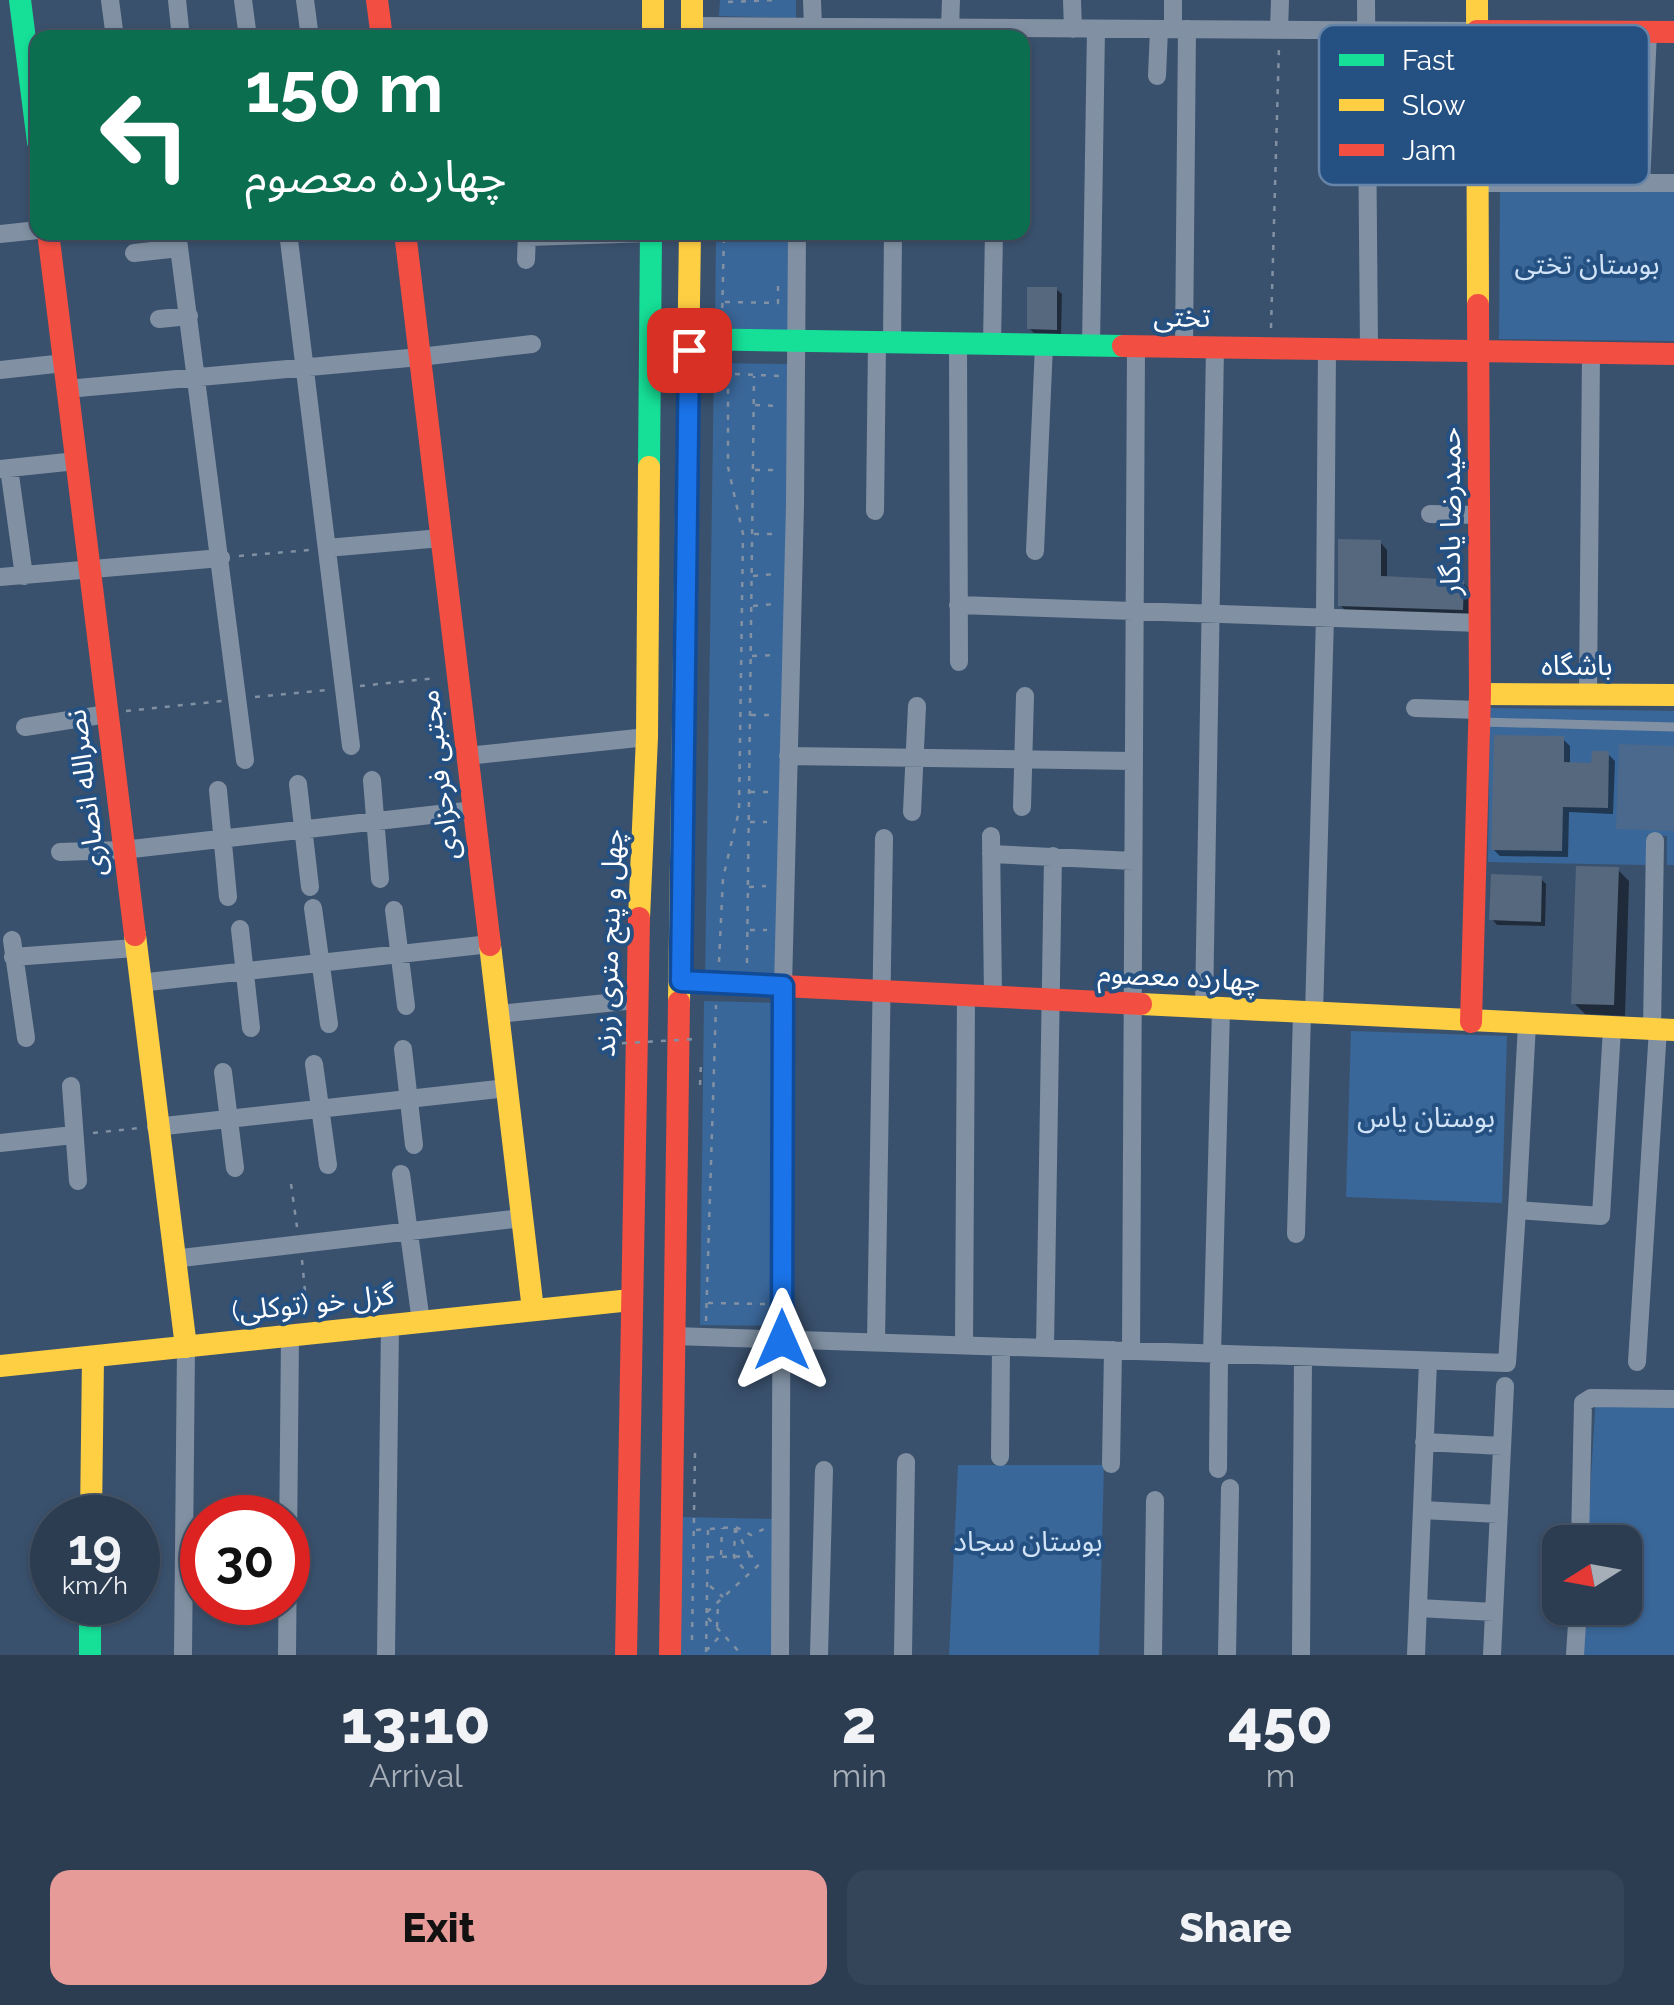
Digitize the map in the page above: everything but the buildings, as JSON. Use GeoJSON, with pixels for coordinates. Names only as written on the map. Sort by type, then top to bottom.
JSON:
{"type":"FeatureCollection","features":[{"type":"Feature","properties":{"kind":"street"},"geometry":{"type":"LineString","coordinates":[[20,0],[30,79]]}},
{"type":"Feature","properties":{"kind":"street"},"geometry":{"type":"LineString","coordinates":[[110,0],[114,30]]}},
{"type":"Feature","properties":{"kind":"street"},"geometry":{"type":"LineString","coordinates":[[177,0],[179,30]]}},
{"type":"Feature","properties":{"kind":"street"},"geometry":{"type":"LineString","coordinates":[[243,0],[247,30]]}},
{"type":"Feature","properties":{"kind":"street"},"geometry":{"type":"LineString","coordinates":[[305,0],[309,30]]}},
{"type":"Feature","properties":{"kind":"street"},"geometry":{"type":"LineString","coordinates":[[377,0],[381,30]]}},
{"type":"Feature","properties":{"kind":"street"},"geometry":{"type":"LineString","coordinates":[[653,0],[653,30]]}},
{"type":"Feature","properties":{"kind":"street"},"geometry":{"type":"LineString","coordinates":[[692,0],[692,30]]}},
{"type":"Feature","properties":{"kind":"street"},"geometry":{"type":"LineString","coordinates":[[804,30],[812,0]]}},
{"type":"Feature","properties":{"kind":"street"},"geometry":{"type":"LineString","coordinates":[[950,28],[951,0]]}},
{"type":"Feature","properties":{"kind":"street"},"geometry":{"type":"LineString","coordinates":[[1072,0],[1073,28]]}},
{"type":"Feature","properties":{"kind":"street"},"geometry":{"type":"LineString","coordinates":[[1173,0],[1184,347]]}},
{"type":"Feature","properties":{"kind":"street"},"geometry":{"type":"LineString","coordinates":[[1279,30],[1280,0]]}},
{"type":"Feature","properties":{"kind":"street"},"geometry":{"type":"LineString","coordinates":[[1092,346],[1096,29]]}},
{"type":"Feature","properties":{"kind":"street"},"geometry":{"type":"LineString","coordinates":[[1157,76],[1173,29]]}},
{"type":"Feature","properties":{"kind":"street"},"geometry":{"type":"LineString","coordinates":[[923,30],[969,30]]}},
{"type":"Feature","properties":{"kind":"street"},"geometry":{"type":"LineString","coordinates":[[1030,31],[1319,30]]}},
{"type":"Feature","properties":{"kind":"street"},"geometry":{"type":"LineString","coordinates":[[1367,185],[1369,350]]}},
{"type":"Feature","properties":{"kind":"street","name":"حمیدرضا یادگار"},"geometry":{"type":"LineString","coordinates":[[1471,1022],[1480,709],[1478,185]]}},
{"type":"Feature","properties":{"kind":"street"},"geometry":{"type":"LineString","coordinates":[[0,234],[30,231]]}},
{"type":"Feature","properties":{"kind":"street","name":"نصرالله انصاری"},"geometry":{"type":"LineString","coordinates":[[49,240],[186,1347]]}},
{"type":"Feature","properties":{"kind":"street"},"geometry":{"type":"LineString","coordinates":[[134,253],[178,240],[245,760]]}},
{"type":"Feature","properties":{"kind":"street"},"geometry":{"type":"LineString","coordinates":[[289,240],[351,746]]}},
{"type":"Feature","properties":{"kind":"street","name":"مجتبی فرحزادی"},"geometry":{"type":"LineString","coordinates":[[406,240],[533,1310]]}},
{"type":"Feature","properties":{"kind":"street"},"geometry":{"type":"LineString","coordinates":[[526,260],[527,240]]}},
{"type":"Feature","properties":{"kind":"street","name":"چهل و پنج متری زرند"},"geometry":{"type":"LineString","coordinates":[[626,1655],[636,1000],[646,737],[651,240]]}},
{"type":"Feature","properties":{"kind":"street"},"geometry":{"type":"LineString","coordinates":[[670,1655],[690,240]]}},
{"type":"Feature","properties":{"kind":"street"},"geometry":{"type":"LineString","coordinates":[[780,1655],[783,986],[795,506],[797,240]]}},
{"type":"Feature","properties":{"kind":"street"},"geometry":{"type":"LineString","coordinates":[[875,511],[892,240]]}},
{"type":"Feature","properties":{"kind":"street"},"geometry":{"type":"LineString","coordinates":[[992,344],[994,240]]}},
{"type":"Feature","properties":{"kind":"street"},"geometry":{"type":"LineString","coordinates":[[158,319],[189,316]]}},
{"type":"Feature","properties":{"kind":"street","name":"تختی"},"geometry":{"type":"LineString","coordinates":[[688,340],[1674,354]]}},
{"type":"Feature","properties":{"kind":"street"},"geometry":{"type":"LineString","coordinates":[[67,388],[532,344]]}},
{"type":"Feature","properties":{"kind":"street"},"geometry":{"type":"LineString","coordinates":[[958,344],[958,662]]}},
{"type":"Feature","properties":{"kind":"street"},"geometry":{"type":"LineString","coordinates":[[1035,551],[1044,345]]}},
{"type":"Feature","properties":{"kind":"street"},"geometry":{"type":"LineString","coordinates":[[1112,1464],[1122,1351],[1132,1005],[1136,346]]}},
{"type":"Feature","properties":{"kind":"street"},"geometry":{"type":"LineString","coordinates":[[1215,347],[1212,1009],[1218,1468]]}},
{"type":"Feature","properties":{"kind":"street"},"geometry":{"type":"LineString","coordinates":[[1296,1234],[1325,618],[1327,349]]}},
{"type":"Feature","properties":{"kind":"street"},"geometry":{"type":"LineString","coordinates":[[1588,694],[1590,353]]}},
{"type":"Feature","properties":{"kind":"street"},"geometry":{"type":"LineString","coordinates":[[0,370],[64,363]]}},
{"type":"Feature","properties":{"kind":"street"},"geometry":{"type":"LineString","coordinates":[[24,576],[4,469],[76,461]]}},
{"type":"Feature","properties":{"kind":"street"},"geometry":{"type":"LineString","coordinates":[[1430,514],[1480,515]]}},
{"type":"Feature","properties":{"kind":"street"},"geometry":{"type":"LineString","coordinates":[[327,548],[441,538]]}},
{"type":"Feature","properties":{"kind":"street"},"geometry":{"type":"LineString","coordinates":[[0,576],[221,558]]}},
{"type":"Feature","properties":{"kind":"street"},"geometry":{"type":"LineString","coordinates":[[958,605],[1480,623]]}},
{"type":"Feature","properties":{"kind":"street","name":"باشگاه"},"geometry":{"type":"LineString","coordinates":[[1480,709],[1588,694],[1674,695]]}},
{"type":"Feature","properties":{"kind":"street"},"geometry":{"type":"LineString","coordinates":[[1022,806],[1025,696]]}},
{"type":"Feature","properties":{"kind":"street"},"geometry":{"type":"LineString","coordinates":[[912,812],[912,758],[918,706]]}},
{"type":"Feature","properties":{"kind":"street"},"geometry":{"type":"LineString","coordinates":[[1415,708],[1480,709]]}},
{"type":"Feature","properties":{"kind":"street"},"geometry":{"type":"LineString","coordinates":[[25,727],[106,714]]}},
{"type":"Feature","properties":{"kind":"street"},"geometry":{"type":"LineString","coordinates":[[467,756],[646,737]]}},
{"type":"Feature","properties":{"kind":"street"},"geometry":{"type":"LineString","coordinates":[[788,756],[1134,761]]}},
{"type":"Feature","properties":{"kind":"street"},"geometry":{"type":"LineString","coordinates":[[372,780],[380,879]]}},
{"type":"Feature","properties":{"kind":"street"},"geometry":{"type":"LineString","coordinates":[[298,784],[310,887]]}},
{"type":"Feature","properties":{"kind":"street"},"geometry":{"type":"LineString","coordinates":[[218,790],[228,896]]}},
{"type":"Feature","properties":{"kind":"street"},"geometry":{"type":"LineString","coordinates":[[60,852],[123,850],[474,810]]}},
{"type":"Feature","properties":{"kind":"street"},"geometry":{"type":"LineString","coordinates":[[876,1342],[884,838]]}},
{"type":"Feature","properties":{"kind":"street"},"geometry":{"type":"LineString","coordinates":[[1638,1362],[1662,1030],[1655,841]]}},
{"type":"Feature","properties":{"kind":"street"},"geometry":{"type":"LineString","coordinates":[[993,997],[992,845],[1052,856],[1133,861]]}},
{"type":"Feature","properties":{"kind":"street"},"geometry":{"type":"LineString","coordinates":[[1045,1348],[1052,856]]}},
{"type":"Feature","properties":{"kind":"street"},"geometry":{"type":"LineString","coordinates":[[313,908],[329,1024]]}},
{"type":"Feature","properties":{"kind":"street"},"geometry":{"type":"LineString","coordinates":[[394,910],[406,1006]]}},
{"type":"Feature","properties":{"kind":"street"},"geometry":{"type":"LineString","coordinates":[[240,929],[251,1028]]}},
{"type":"Feature","properties":{"kind":"street"},"geometry":{"type":"LineString","coordinates":[[139,984],[490,944]]}},
{"type":"Feature","properties":{"kind":"street"},"geometry":{"type":"LineString","coordinates":[[26,1038],[12,948],[135,948]]}},
{"type":"Feature","properties":{"kind":"street","name":"چهارده معصوم"},"geometry":{"type":"LineString","coordinates":[[681,981],[1662,1030]]}},
{"type":"Feature","properties":{"kind":"street"},"geometry":{"type":"LineString","coordinates":[[964,1346],[966,996]]}},
{"type":"Feature","properties":{"kind":"street"},"geometry":{"type":"LineString","coordinates":[[498,1014],[636,1000]]}},
{"type":"Feature","properties":{"kind":"street"},"geometry":{"type":"LineString","coordinates":[[674,1336],[1507,1363],[1528,1024]]}},
{"type":"Feature","properties":{"kind":"street"},"geometry":{"type":"LineString","coordinates":[[1517,1210],[1600,1216],[1612,1028]]}},
{"type":"Feature","properties":{"kind":"street"},"geometry":{"type":"LineString","coordinates":[[403,1050],[414,1145]]}},
{"type":"Feature","properties":{"kind":"street"},"geometry":{"type":"LineString","coordinates":[[314,1064],[328,1165]]}},
{"type":"Feature","properties":{"kind":"street"},"geometry":{"type":"LineString","coordinates":[[223,1072],[234,1168]]}},
{"type":"Feature","properties":{"kind":"street"},"geometry":{"type":"LineString","coordinates":[[71,1086],[78,1182]]}},
{"type":"Feature","properties":{"kind":"street"},"geometry":{"type":"LineString","coordinates":[[156,1127],[506,1088]]}},
{"type":"Feature","properties":{"kind":"street"},"geometry":{"type":"LineString","coordinates":[[0,1143],[72,1135]]}},
{"type":"Feature","properties":{"kind":"street"},"geometry":{"type":"LineString","coordinates":[[401,1174],[421,1322]]}},
{"type":"Feature","properties":{"kind":"street"},"geometry":{"type":"LineString","coordinates":[[173,1259],[522,1218]]}},
{"type":"Feature","properties":{"kind":"street","name":"گزل خو (توکلی)"},"geometry":{"type":"LineString","coordinates":[[0,1366],[631,1300]]}},
{"type":"Feature","properties":{"kind":"street"},"geometry":{"type":"LineString","coordinates":[[386,1655],[390,1325]]}},
{"type":"Feature","properties":{"kind":"street"},"geometry":{"type":"LineString","coordinates":[[288,1655],[299,1335]]}},
{"type":"Feature","properties":{"kind":"street"},"geometry":{"type":"LineString","coordinates":[[183,1655],[186,1347]]}},
{"type":"Feature","properties":{"kind":"street"},"geometry":{"type":"LineString","coordinates":[[1000,1457],[1001,1347]]}},
{"type":"Feature","properties":{"kind":"street"},"geometry":{"type":"LineString","coordinates":[[91,1495],[93,1356]]}},
{"type":"Feature","properties":{"kind":"street"},"geometry":{"type":"LineString","coordinates":[[1300,1655],[1303,1357]]}},
{"type":"Feature","properties":{"kind":"street"},"geometry":{"type":"LineString","coordinates":[[1416,1655],[1428,1361]]}},
{"type":"Feature","properties":{"kind":"street"},"geometry":{"type":"LineString","coordinates":[[1492,1655],[1505,1386]]}},
{"type":"Feature","properties":{"kind":"street"},"geometry":{"type":"LineString","coordinates":[[1580,1525],[1583,1402],[1592,1398],[1674,1400]]}},
{"type":"Feature","properties":{"kind":"street"},"geometry":{"type":"LineString","coordinates":[[1424,1442],[1502,1446]]}},
{"type":"Feature","properties":{"kind":"street"},"geometry":{"type":"LineString","coordinates":[[902,1655],[906,1462]]}},
{"type":"Feature","properties":{"kind":"street"},"geometry":{"type":"LineString","coordinates":[[819,1655],[824,1470]]}},
{"type":"Feature","properties":{"kind":"street"},"geometry":{"type":"LineString","coordinates":[[1228,1655],[1230,1488]]}},
{"type":"Feature","properties":{"kind":"street"},"geometry":{"type":"LineString","coordinates":[[1153,1655],[1156,1500]]}},
{"type":"Feature","properties":{"kind":"street"},"geometry":{"type":"LineString","coordinates":[[1422,1510],[1498,1514]]}},
{"type":"Feature","properties":{"kind":"street"},"geometry":{"type":"LineString","coordinates":[[1418,1608],[1494,1612]]}},
{"type":"Feature","properties":{"kind":"street"},"geometry":{"type":"LineString","coordinates":[[90,1625],[90,1655]]}},
{"type":"Feature","properties":{"kind":"street"},"geometry":{"type":"LineString","coordinates":[[1575,1655],[1577,1625]]}},
{"type":"Feature","properties":{"kind":"lane"},"geometry":{"type":"LineString","coordinates":[[1480,709],[1674,726]]}},
{"type":"Feature","properties":{"kind":"path"},"geometry":{"type":"LineString","coordinates":[[728,2],[775,0]]}},
{"type":"Feature","properties":{"kind":"path"},"geometry":{"type":"LineString","coordinates":[[1270,348],[1279,30]]}},
{"type":"Feature","properties":{"kind":"path"},"geometry":{"type":"LineString","coordinates":[[706,1328],[723,878],[739,811],[743,534],[728,466],[727,374],[722,340],[724,240]]}},
{"type":"Feature","properties":{"kind":"path"},"geometry":{"type":"LineString","coordinates":[[722,302],[778,303],[778,285]]}},
{"type":"Feature","properties":{"kind":"path"},"geometry":{"type":"LineString","coordinates":[[700,374],[782,376]]}},
{"type":"Feature","properties":{"kind":"path"},"geometry":{"type":"LineString","coordinates":[[747,976],[754,375]]}},
{"type":"Feature","properties":{"kind":"path"},"geometry":{"type":"LineString","coordinates":[[754,405],[781,406]]}},
{"type":"Feature","properties":{"kind":"path"},"geometry":{"type":"LineString","coordinates":[[753,470],[780,470]]}},
{"type":"Feature","properties":{"kind":"path"},"geometry":{"type":"LineString","coordinates":[[752,534],[779,534]]}},
{"type":"Feature","properties":{"kind":"path"},"geometry":{"type":"LineString","coordinates":[[221,558],[327,548]]}},
{"type":"Feature","properties":{"kind":"path"},"geometry":{"type":"LineString","coordinates":[[752,576],[779,574]]}},
{"type":"Feature","properties":{"kind":"path"},"geometry":{"type":"LineString","coordinates":[[751,606],[778,604]]}},
{"type":"Feature","properties":{"kind":"path"},"geometry":{"type":"LineString","coordinates":[[751,656],[778,655]]}},
{"type":"Feature","properties":{"kind":"path"},"geometry":{"type":"LineString","coordinates":[[106,714],[458,675]]}},
{"type":"Feature","properties":{"kind":"path"},"geometry":{"type":"LineString","coordinates":[[750,715],[777,715]]}},
{"type":"Feature","properties":{"kind":"path"},"geometry":{"type":"LineString","coordinates":[[749,792],[776,792]]}},
{"type":"Feature","properties":{"kind":"path"},"geometry":{"type":"LineString","coordinates":[[749,822],[775,822]]}},
{"type":"Feature","properties":{"kind":"path"},"geometry":{"type":"LineString","coordinates":[[748,887],[774,886]]}},
{"type":"Feature","properties":{"kind":"path"},"geometry":{"type":"LineString","coordinates":[[747,930],[774,930]]}},
{"type":"Feature","properties":{"kind":"path"},"geometry":{"type":"LineString","coordinates":[[613,1020],[609,1044],[696,1039]]}},
{"type":"Feature","properties":{"kind":"path"},"geometry":{"type":"LineString","coordinates":[[72,1135],[156,1127]]}},
{"type":"Feature","properties":{"kind":"path"},"geometry":{"type":"LineString","coordinates":[[291,1184],[300,1244],[299,1335]]}},
{"type":"Feature","properties":{"kind":"path"},"geometry":{"type":"LineString","coordinates":[[706,1304],[769,1304]]}},
{"type":"Feature","properties":{"kind":"path"},"geometry":{"type":"LineString","coordinates":[[686,1531],[734,1527],[751,1535],[769,1526],[768,1541]]}},
{"type":"Feature","properties":{"kind":"path"},"geometry":{"type":"LineString","coordinates":[[734,1527],[750,1556]]}},
{"type":"Feature","properties":{"kind":"path"},"geometry":{"type":"LineString","coordinates":[[734,1527],[734,1557],[749,1575]]}},
{"type":"Feature","properties":{"kind":"path"},"geometry":{"type":"LineString","coordinates":[[722,1528],[722,1557]]}},
{"type":"Feature","properties":{"kind":"path"},"geometry":{"type":"LineString","coordinates":[[706,1653],[708,1529]]}},
{"type":"Feature","properties":{"kind":"path"},"geometry":{"type":"LineString","coordinates":[[708,1557],[767,1556]]}},
{"type":"Feature","properties":{"kind":"path"},"geometry":{"type":"LineString","coordinates":[[706,1614],[767,1556]]}},
{"type":"Feature","properties":{"kind":"path"},"geometry":{"type":"LineString","coordinates":[[766,1576],[767,1556]]}},
{"type":"Feature","properties":{"kind":"path"},"geometry":{"type":"LineString","coordinates":[[707,1584],[724,1598]]}},
{"type":"Feature","properties":{"kind":"path"},"geometry":{"type":"LineString","coordinates":[[717,1628],[718,1603]]}},
{"type":"Feature","properties":{"kind":"path"},"geometry":{"type":"LineString","coordinates":[[706,1614],[741,1655]]}},
{"type":"Feature","properties":{"kind":"path"},"geometry":{"type":"LineString","coordinates":[[706,1653],[722,1634]]}},
{"type":"Feature","properties":{"kind":"green space"},"geometry":{"type":"Polygon","coordinates":[[[720,0],[796,0],[796,18],[719,16],[720,0]]]}},
{"type":"Feature","properties":{"kind":"green space","name":"بوستان تختی"},"geometry":{"type":"Polygon","coordinates":[[[1500,188],[1674,190],[1674,341],[1499,339],[1500,188]]]}},
{"type":"Feature","properties":{"kind":"green space"},"geometry":{"type":"Polygon","coordinates":[[[716,240],[793,240],[792,333],[715,332],[716,240]]]}},
{"type":"Feature","properties":{"kind":"green space"},"geometry":{"type":"Polygon","coordinates":[[[714,363],[790,364],[780,975],[705,980],[714,363]]]}},
{"type":"Feature","properties":{"kind":"green space"},"geometry":{"type":"Polygon","coordinates":[[[1490,708],[1674,711],[1674,865],[1667,865],[1667,836],[1647,835],[1646,865],[1488,862],[1490,708]]]}},
{"type":"Feature","properties":{"kind":"green space"},"geometry":{"type":"Polygon","coordinates":[[[704,1001],[781,1003],[777,1326],[700,1325],[704,1001]]]}},
{"type":"Feature","properties":{"kind":"green space","name":"بوستان یاس"},"geometry":{"type":"Polygon","coordinates":[[[1351,1031],[1507,1036],[1502,1203],[1346,1197],[1351,1031]]]}},
{"type":"Feature","properties":{"kind":"green space"},"geometry":{"type":"Polygon","coordinates":[[[1596,1396],[1674,1401],[1674,1655],[1580,1655],[1582,1625],[1642,1625],[1642,1525],[1588,1525],[1596,1396]]]}},
{"type":"Feature","properties":{"kind":"green space","name":"بوستان سجاد"},"geometry":{"type":"Polygon","coordinates":[[[958,1465],[1104,1465],[1099,1655],[949,1655],[958,1465]]]}},
{"type":"Feature","properties":{"kind":"green space"},"geometry":{"type":"Polygon","coordinates":[[[680,1517],[776,1519],[772,1655],[677,1655],[680,1517]]]}},
{"type":"Feature","properties":{"kind":"shaded area"},"geometry":{"type":"Polygon","coordinates":[[[1619,744],[1674,746],[1674,831],[1616,829],[1619,744]]]}},
{"type":"Feature","properties":{"kind":"traffic: fast"},"geometry":{"type":"LineString","coordinates":[[20,0],[30,79]]}},
{"type":"Feature","properties":{"kind":"traffic: fast"},"geometry":{"type":"LineString","coordinates":[[649,467],[651,240]]}},
{"type":"Feature","properties":{"kind":"traffic: fast"},"geometry":{"type":"LineString","coordinates":[[688,339],[1123,346]]}},
{"type":"Feature","properties":{"kind":"traffic: fast"},"geometry":{"type":"LineString","coordinates":[[90,1625],[90,1655]]}},
{"type":"Feature","properties":{"kind":"traffic: slow"},"geometry":{"type":"LineString","coordinates":[[653,0],[653,30]]}},
{"type":"Feature","properties":{"kind":"traffic: slow"},"geometry":{"type":"LineString","coordinates":[[692,0],[692,30]]}},
{"type":"Feature","properties":{"kind":"traffic: slow"},"geometry":{"type":"LineString","coordinates":[[1477,0],[1477,25]]}},
{"type":"Feature","properties":{"kind":"traffic: slow"},"geometry":{"type":"LineString","coordinates":[[1478,185],[1478,305]]}},
{"type":"Feature","properties":{"kind":"traffic: slow"},"geometry":{"type":"LineString","coordinates":[[679,1002],[690,240]]}},
{"type":"Feature","properties":{"kind":"traffic: slow"},"geometry":{"type":"LineString","coordinates":[[639,918],[647,737],[649,467]]}},
{"type":"Feature","properties":{"kind":"traffic: slow"},"geometry":{"type":"LineString","coordinates":[[1480,694],[1674,695]]}},
{"type":"Feature","properties":{"kind":"traffic: slow"},"geometry":{"type":"LineString","coordinates":[[135,935],[186,1347]]}},
{"type":"Feature","properties":{"kind":"traffic: slow"},"geometry":{"type":"LineString","coordinates":[[490,945],[533,1310]]}},
{"type":"Feature","properties":{"kind":"traffic: slow"},"geometry":{"type":"LineString","coordinates":[[1141,1004],[1674,1030]]}},
{"type":"Feature","properties":{"kind":"traffic: slow"},"geometry":{"type":"LineString","coordinates":[[0,1366],[631,1300]]}},
{"type":"Feature","properties":{"kind":"traffic: slow"},"geometry":{"type":"LineString","coordinates":[[91,1495],[93,1357]]}},
{"type":"Feature","properties":{"kind":"traffic: jam"},"geometry":{"type":"LineString","coordinates":[[377,0],[381,30]]}},
{"type":"Feature","properties":{"kind":"traffic: jam"},"geometry":{"type":"LineString","coordinates":[[1649,32],[1674,32]]}},
{"type":"Feature","properties":{"kind":"traffic: jam"},"geometry":{"type":"LineString","coordinates":[[49,240],[135,935]]}},
{"type":"Feature","properties":{"kind":"traffic: jam"},"geometry":{"type":"LineString","coordinates":[[406,240],[490,945]]}},
{"type":"Feature","properties":{"kind":"traffic: jam"},"geometry":{"type":"LineString","coordinates":[[1471,1022],[1480,694],[1478,305]]}},
{"type":"Feature","properties":{"kind":"traffic: jam"},"geometry":{"type":"LineString","coordinates":[[1123,346],[1674,354]]}},
{"type":"Feature","properties":{"kind":"traffic: jam"},"geometry":{"type":"LineString","coordinates":[[626,1655],[639,918]]}},
{"type":"Feature","properties":{"kind":"traffic: jam"},"geometry":{"type":"LineString","coordinates":[[681,981],[1141,1004]]}},
{"type":"Feature","properties":{"kind":"traffic: jam"},"geometry":{"type":"LineString","coordinates":[[670,1655],[679,1002]]}},
{"type":"Feature","properties":{"kind":"route"},"geometry":{"type":"LineString","coordinates":[[689,350],[681,981],[783,986],[782,1340]]}}]}
